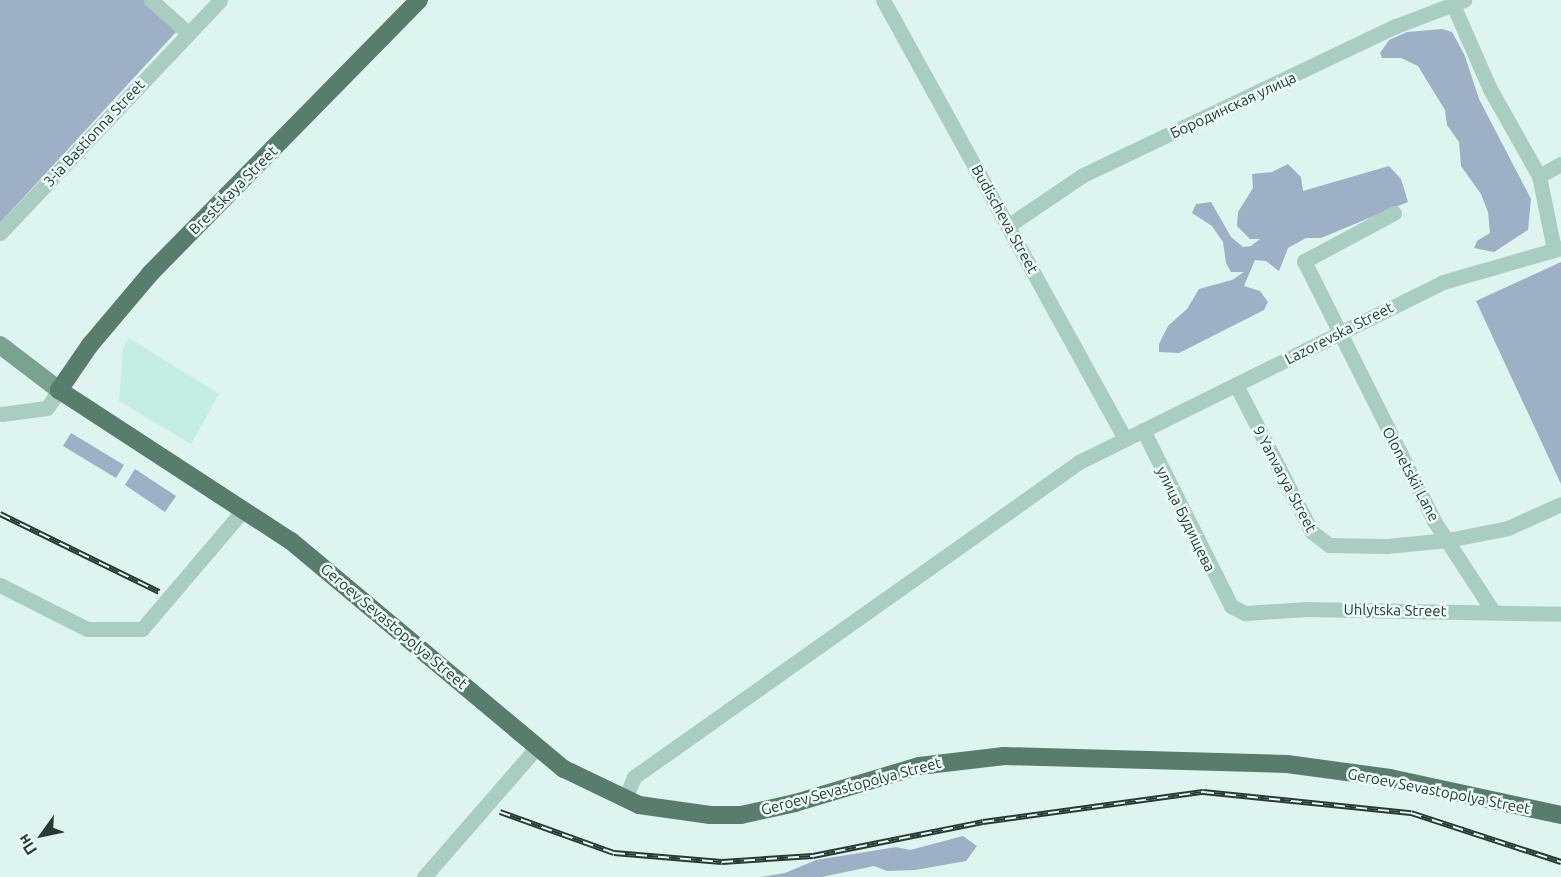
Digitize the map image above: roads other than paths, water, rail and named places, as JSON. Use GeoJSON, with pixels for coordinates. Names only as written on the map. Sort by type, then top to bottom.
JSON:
{"type":"FeatureCollection","features":[{"type":"Feature","properties":{"kind":"main road","name":"Brestskaya Street"},"geometry":{"type":"LineString","coordinates":[[59,390],[90,345],[150,274],[419,0]]}},
{"type":"Feature","properties":{"kind":"main road","name":"Geroev Sevastopolya Street"},"geometry":{"type":"LineString","coordinates":[[0,345],[59,390],[291,541],[363,598],[536,748],[564,768],[625,799],[674,812],[741,815],[938,762],[1062,756],[1287,764],[1390,778],[1561,815]]}},
{"type":"Feature","properties":{"kind":"street"},"geometry":{"type":"LineString","coordinates":[[151,0],[188,33]]}},
{"type":"Feature","properties":{"kind":"street","name":"3-ia Bastionna Street"},"geometry":{"type":"LineString","coordinates":[[0,233],[220,0]]}},
{"type":"Feature","properties":{"kind":"street","name":"Budischeva Street"},"geometry":{"type":"LineString","coordinates":[[882,0],[1009,225],[1125,439]]}},
{"type":"Feature","properties":{"kind":"street"},"geometry":{"type":"LineString","coordinates":[[1459,3],[1490,89],[1539,176],[1557,248]]}},
{"type":"Feature","properties":{"kind":"street","name":"Бородинская улица"},"geometry":{"type":"LineString","coordinates":[[1009,225],[1083,175],[1396,26],[1459,3]]}},
{"type":"Feature","properties":{"kind":"street"},"geometry":{"type":"LineString","coordinates":[[1539,176],[1561,164]]}},
{"type":"Feature","properties":{"kind":"street","name":"Olonetskii Lane"},"geometry":{"type":"LineString","coordinates":[[1394,213],[1304,261],[1337,332],[1434,521],[1493,611]]}},
{"type":"Feature","properties":{"kind":"street","name":"Lazorevska Street"},"geometry":{"type":"LineString","coordinates":[[625,799],[634,777],[929,570],[1039,488],[1125,439],[1237,387],[1337,332],[1443,282],[1557,248]]}},
{"type":"Feature","properties":{"kind":"street","name":"9 Yanvarya Street"},"geometry":{"type":"LineString","coordinates":[[1237,387],[1316,538],[1329,545],[1387,546],[1448,540],[1508,528],[1561,504]]}},
{"type":"Feature","properties":{"kind":"street"},"geometry":{"type":"LineString","coordinates":[[2,414],[47,408],[59,390]]}},
{"type":"Feature","properties":{"kind":"street","name":"улица Будищева"},"geometry":{"type":"LineString","coordinates":[[1143,430],[1231,606]]}},
{"type":"Feature","properties":{"kind":"street"},"geometry":{"type":"LineString","coordinates":[[0,585],[87,629],[141,629],[244,509]]}},
{"type":"Feature","properties":{"kind":"street","name":"Uhlytska Street"},"geometry":{"type":"LineString","coordinates":[[1231,606],[1245,613],[1307,609],[1561,614]]}},
{"type":"Feature","properties":{"kind":"street"},"geometry":{"type":"LineString","coordinates":[[424,877],[536,748]]}},
{"type":"Feature","properties":{"kind":"railway"},"geometry":{"type":"LineString","coordinates":[[0,514],[159,592]]}},
{"type":"Feature","properties":{"kind":"railway"},"geometry":{"type":"LineString","coordinates":[[500,812],[614,853],[722,862],[813,856],[983,822],[1203,792],[1411,813],[1561,862]]}}]}
